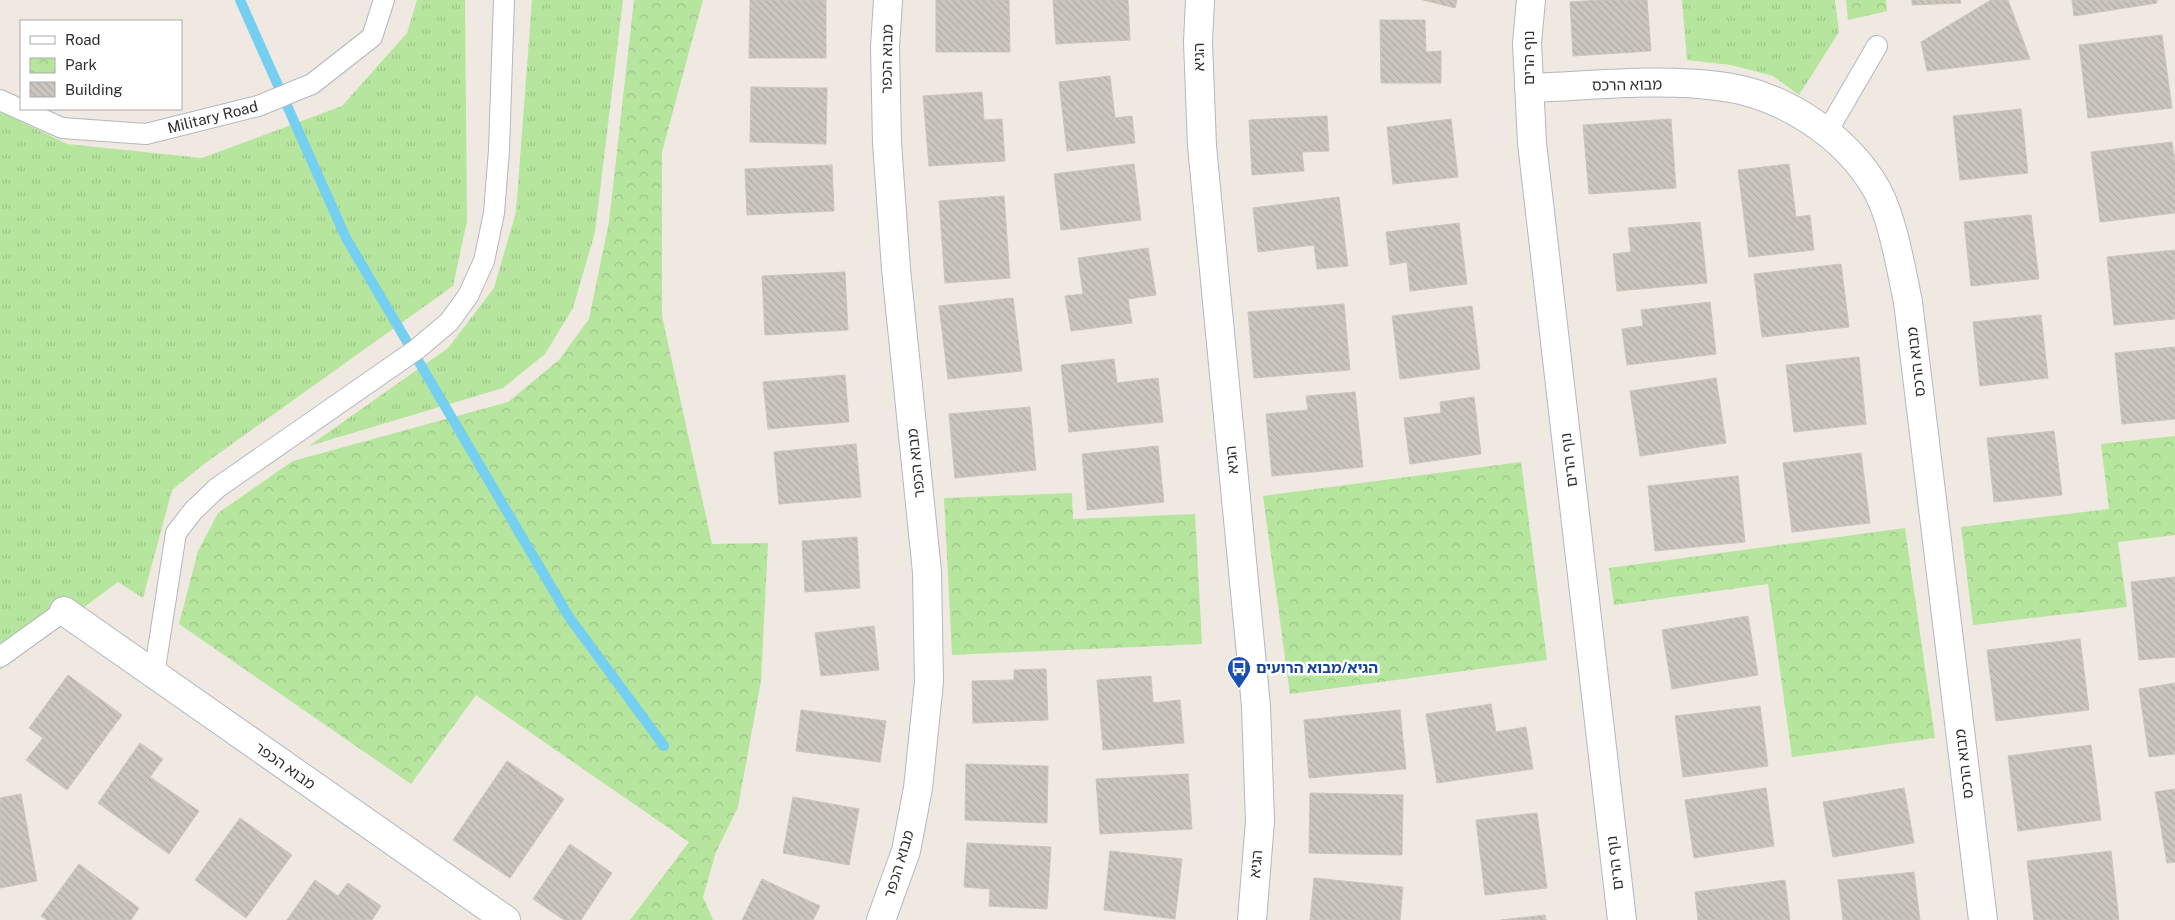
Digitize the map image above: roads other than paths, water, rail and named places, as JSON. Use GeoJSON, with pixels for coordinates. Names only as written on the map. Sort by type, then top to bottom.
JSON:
{"type":"FeatureCollection","features":[{"type":"Feature","properties":{"kind":"street","name":"מבוא הכפר"},"geometry":{"type":"LineString","coordinates":[[881,920],[906,851],[918,788],[929,682],[927,572],[896,269],[887,143],[885,47],[888,0]]}},
{"type":"Feature","properties":{"kind":"street","name":"הגיא"},"geometry":{"type":"LineString","coordinates":[[1200,0],[1198,42],[1202,146],[1256,706],[1260,821],[1252,920]]}},
{"type":"Feature","properties":{"kind":"street","name":"נוף הרים"},"geometry":{"type":"LineString","coordinates":[[1531,0],[1527,43],[1532,143],[1622,920]]}},
{"type":"Feature","properties":{"kind":"street","name":"מבוא הרכס"},"geometry":{"type":"LineString","coordinates":[[1529,88],[1656,84],[1719,86],[1769,99],[1814,122],[1849,150],[1878,190],[1890,227],[1908,302],[1983,920]]}},
{"type":"Feature","properties":{"kind":"street","name":"מבוא הכפר"},"geometry":{"type":"LineString","coordinates":[[64,611],[506,920]]}},
{"type":"Feature","properties":{"kind":"lane","name":"Military Road"},"geometry":{"type":"LineString","coordinates":[[22,110],[62,128],[146,134],[258,106],[312,84],[372,37],[384,0]]}},
{"type":"Feature","properties":{"kind":"lane"},"geometry":{"type":"LineString","coordinates":[[154,675],[176,533],[193,511],[217,488],[417,349],[449,322],[468,296],[484,261],[494,213],[499,150],[504,0]]}},
{"type":"Feature","properties":{"kind":"lane"},"geometry":{"type":"LineString","coordinates":[[1827,132],[1877,46]]}},
{"type":"Feature","properties":{"kind":"lane","name":"Military Road"},"geometry":{"type":"LineString","coordinates":[[0,100],[20,109]]}},
{"type":"Feature","properties":{"kind":"lane"},"geometry":{"type":"LineString","coordinates":[[0,657],[64,611]]}},
{"type":"Feature","properties":{"kind":"waterway"},"geometry":{"type":"LineString","coordinates":[[240,0],[346,238],[569,617],[664,746]]}},
{"type":"Feature","properties":{"kind":"place","name":"הגיא/מבוא הרועים"},"geometry":{"type":"Point","coordinates":[1239,689]}}]}
